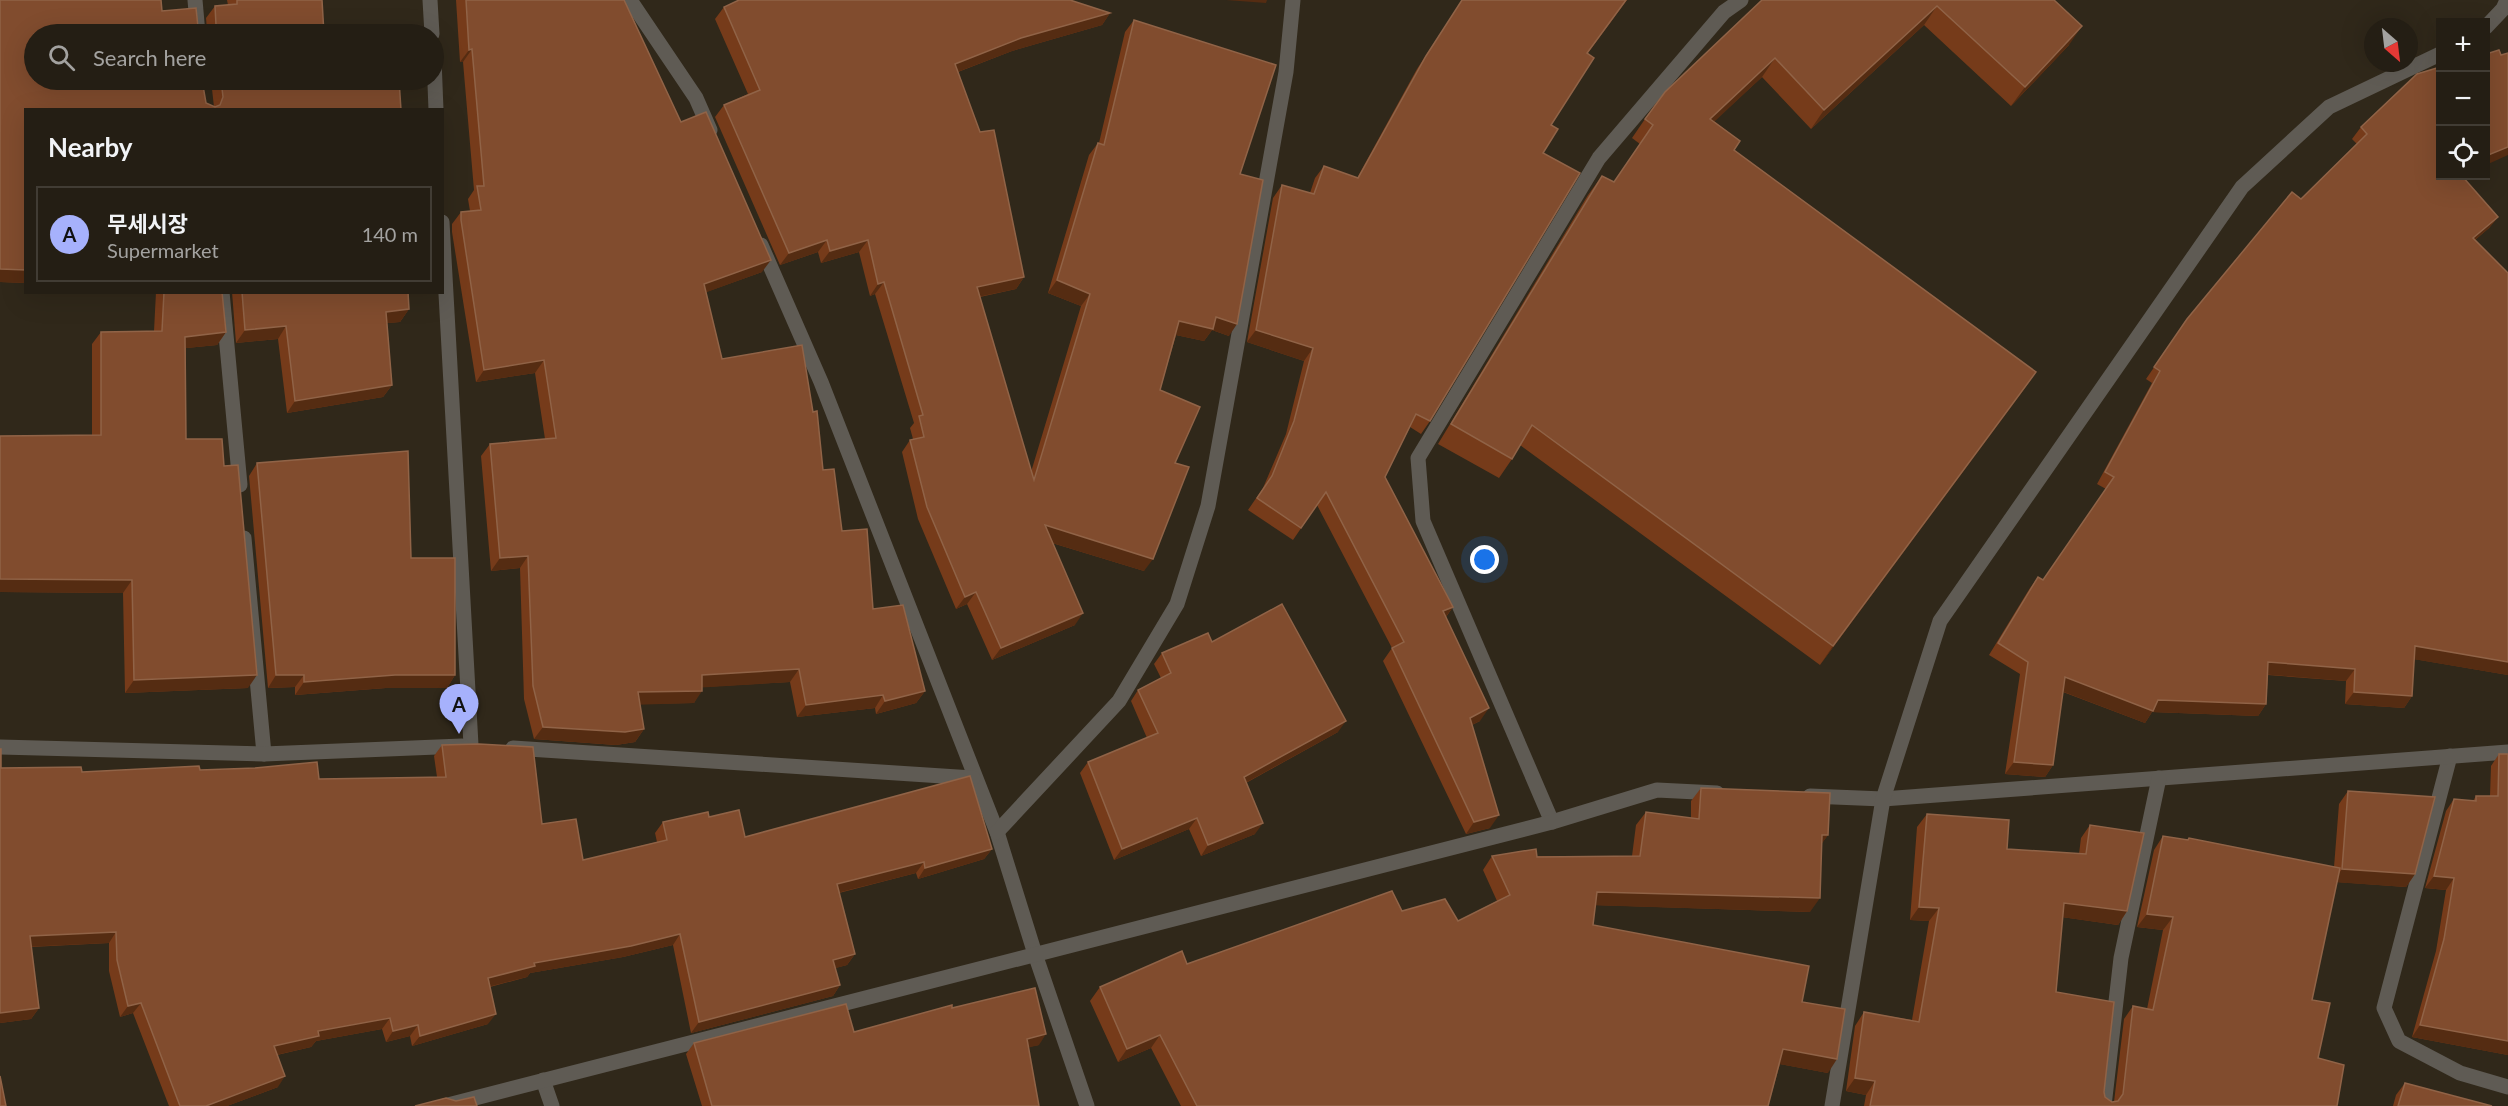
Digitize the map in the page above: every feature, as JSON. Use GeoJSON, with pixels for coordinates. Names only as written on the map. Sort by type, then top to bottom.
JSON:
{"type":"FeatureCollection","features":[{"type":"Feature","properties":{"kind":"street"},"geometry":{"type":"LineString","coordinates":[[195,0],[197,24]]}},
{"type":"Feature","properties":{"kind":"street"},"geometry":{"type":"LineString","coordinates":[[430,0],[431,24]]}},
{"type":"Feature","properties":{"kind":"street"},"geometry":{"type":"LineString","coordinates":[[997,832],[1119,701],[1177,604],[1208,506],[1286,72],[1293,0]]}},
{"type":"Feature","properties":{"kind":"street"},"geometry":{"type":"LineString","coordinates":[[1552,822],[1423,521],[1418,458],[1599,158],[1724,12],[1741,0]]}},
{"type":"Feature","properties":{"kind":"street"},"geometry":{"type":"LineString","coordinates":[[2490,23],[2503,9],[2507,0]]}},
{"type":"Feature","properties":{"kind":"street"},"geometry":{"type":"LineString","coordinates":[[633,1],[696,98],[715,142]]}},
{"type":"Feature","properties":{"kind":"street"},"geometry":{"type":"LineString","coordinates":[[1832,1106],[1883,799],[1940,621],[2242,187],[2329,107],[2436,56]]}},
{"type":"Feature","properties":{"kind":"street"},"geometry":{"type":"LineString","coordinates":[[435,90],[436,108]]}},
{"type":"Feature","properties":{"kind":"street"},"geometry":{"type":"LineString","coordinates":[[754,229],[821,382],[997,832],[1035,954],[1087,1106]]}},
{"type":"Feature","properties":{"kind":"street"},"geometry":{"type":"LineString","coordinates":[[444,248],[483,746]]}},
{"type":"Feature","properties":{"kind":"street"},"geometry":{"type":"LineString","coordinates":[[222,294],[264,754]]}},
{"type":"Feature","properties":{"kind":"street"},"geometry":{"type":"LineString","coordinates":[[0,747],[264,754],[483,746],[974,778]]}},
{"type":"Feature","properties":{"kind":"street"},"geometry":{"type":"LineString","coordinates":[[1800,796],[1883,799],[2508,752]]}},
{"type":"Feature","properties":{"kind":"street"},"geometry":{"type":"LineString","coordinates":[[2450,756],[2384,1008],[2399,1041],[2460,1073],[2508,1087]]}},
{"type":"Feature","properties":{"kind":"street"},"geometry":{"type":"LineString","coordinates":[[2104,1106],[2121,958],[2159,778]]}},
{"type":"Feature","properties":{"kind":"street"},"geometry":{"type":"LineString","coordinates":[[444,1106],[1552,822],[1657,790],[1728,793]]}},
{"type":"Feature","properties":{"kind":"street"},"geometry":{"type":"LineString","coordinates":[[543,1080],[552,1106]]}},
{"type":"Feature","properties":{"kind":"building"},"geometry":{"type":"Polygon","coordinates":[[[0,0],[161,0],[162,11],[196,8],[198,24],[24,24],[24,90],[204,90],[206,103],[215,107],[220,105],[223,97],[222,90],[400,90],[401,108],[24,108],[24,270],[0,269],[0,0]]]}},
{"type":"Feature","properties":{"kind":"building"},"geometry":{"type":"Polygon","coordinates":[[[237,0],[322,0],[323,24],[216,24],[215,6],[237,4],[237,0]]]}},
{"type":"Feature","properties":{"kind":"building"},"geometry":{"type":"Polygon","coordinates":[[[466,0],[624,0],[681,122],[706,112],[771,260],[704,284],[722,359],[802,345],[813,412],[817,411],[823,470],[834,469],[842,531],[867,529],[873,609],[903,605],[925,691],[885,701],[883,695],[806,705],[799,669],[702,675],[702,691],[638,692],[644,729],[625,732],[543,727],[533,686],[528,556],[500,558],[490,444],[556,438],[544,360],[484,370],[461,220],[461,212],[481,210],[477,186],[484,186],[472,49],[469,50],[466,0]]]}},
{"type":"Feature","properties":{"kind":"building"},"geometry":{"type":"Polygon","coordinates":[[[739,0],[1070,0],[1110,13],[1021,38],[955,64],[980,132],[994,130],[1024,277],[977,287],[1034,480],[1090,294],[1057,280],[1098,143],[1104,145],[1134,20],[1276,65],[1240,174],[1263,180],[1237,324],[1216,317],[1213,329],[1179,321],[1160,390],[1200,407],[1175,463],[1189,467],[1153,559],[1045,525],[1083,613],[1001,648],[976,592],[965,597],[927,507],[910,440],[924,437],[919,416],[923,415],[884,282],[878,284],[868,240],[830,251],[827,240],[789,253],[724,105],[760,90],[724,7],[739,0]]]}},
{"type":"Feature","properties":{"kind":"building"},"geometry":{"type":"Polygon","coordinates":[[[1462,0],[1626,0],[1587,53],[1594,58],[1551,125],[1558,129],[1543,153],[1580,173],[1430,421],[1416,414],[1385,477],[1453,607],[1443,611],[1489,708],[1470,718],[1499,815],[1474,822],[1392,648],[1404,642],[1326,492],[1301,528],[1257,498],[1272,476],[1294,421],[1313,348],[1256,330],[1282,185],[1314,194],[1324,166],[1358,178],[1426,56],[1462,0]]]}},
{"type":"Feature","properties":{"kind":"building"},"geometry":{"type":"Polygon","coordinates":[[[1762,0],[2054,0],[2082,26],[2025,87],[1937,6],[1824,110],[1775,58],[1710,119],[1740,141],[1734,150],[2036,372],[1833,646],[1532,425],[1512,459],[1451,424],[1602,176],[1614,182],[1653,125],[1645,119],[1665,92],[1762,0]]]}},
{"type":"Feature","properties":{"kind":"building"},"geometry":{"type":"Polygon","coordinates":[[[2499,50],[2501,55],[2508,53],[2508,147],[2490,154],[2490,72],[2490,53],[2499,50]]]}},
{"type":"Feature","properties":{"kind":"building"},"geometry":{"type":"Polygon","coordinates":[[[2436,68],[2436,180],[2466,180],[2498,217],[2473,238],[2508,273],[2508,662],[2415,646],[2412,696],[2354,692],[2355,669],[2268,662],[2266,704],[2158,700],[2153,711],[2065,677],[2053,765],[2014,762],[2028,662],[1998,643],[2038,577],[2043,580],[2114,477],[2105,472],[2160,371],[2154,367],[2187,319],[2292,192],[2301,199],[2367,134],[2361,127],[2417,74],[2436,68]]]}},
{"type":"Feature","properties":{"kind":"building"},"geometry":{"type":"Polygon","coordinates":[[[164,294],[222,294],[226,332],[185,337],[186,439],[222,439],[224,466],[238,465],[257,675],[134,680],[132,580],[0,579],[0,436],[101,435],[101,332],[162,331],[164,294]]]}},
{"type":"Feature","properties":{"kind":"building"},"geometry":{"type":"Polygon","coordinates":[[[242,294],[408,294],[409,309],[386,312],[392,385],[295,401],[286,326],[245,330],[242,294]]]}},
{"type":"Feature","properties":{"kind":"building"},"geometry":{"type":"Polygon","coordinates":[[[408,451],[411,558],[455,558],[455,675],[395,675],[304,682],[304,675],[276,675],[257,463],[408,451]]]}},
{"type":"Feature","properties":{"kind":"building"},"geometry":{"type":"Polygon","coordinates":[[[1282,604],[1346,721],[1244,777],[1263,823],[1208,845],[1197,818],[1122,849],[1088,762],[1158,733],[1138,690],[1171,673],[1162,653],[1208,633],[1212,642],[1282,604]]]}},
{"type":"Feature","properties":{"kind":"building"},"geometry":{"type":"Polygon","coordinates":[[[479,744],[533,747],[542,824],[576,819],[583,860],[667,840],[663,822],[708,812],[709,817],[739,810],[745,837],[970,776],[992,849],[925,868],[924,862],[837,884],[855,954],[833,960],[840,985],[699,1022],[680,934],[631,946],[534,963],[535,966],[488,978],[496,1014],[420,1036],[418,1025],[393,1031],[390,1018],[318,1031],[319,1036],[274,1046],[285,1076],[206,1106],[180,1106],[141,1003],[128,1006],[117,960],[116,932],[30,936],[39,1008],[0,1013],[0,749],[1,768],[81,767],[82,772],[199,766],[200,770],[317,762],[319,779],[446,777],[442,745],[479,744]]]}},
{"type":"Feature","properties":{"kind":"building"},"geometry":{"type":"Polygon","coordinates":[[[2499,754],[2508,754],[2508,1041],[2420,1025],[2444,939],[2454,878],[2434,876],[2454,799],[2476,801],[2476,796],[2498,796],[2499,754]]]}},
{"type":"Feature","properties":{"kind":"building"},"geometry":{"type":"Polygon","coordinates":[[[1701,788],[1830,793],[1828,835],[1822,835],[1820,898],[1597,892],[1593,925],[1809,966],[1802,1002],[1845,1009],[1837,1059],[1783,1049],[1768,1106],[1197,1106],[1160,1035],[1127,1049],[1100,987],[1182,951],[1187,964],[1392,891],[1402,911],[1445,899],[1458,921],[1510,895],[1492,856],[1536,849],[1537,857],[1640,856],[1646,812],[1699,819],[1701,788]]]}},
{"type":"Feature","properties":{"kind":"building"},"geometry":{"type":"Polygon","coordinates":[[[2348,791],[2435,797],[2415,874],[2342,869],[2348,791]]]}},
{"type":"Feature","properties":{"kind":"building"},"geometry":{"type":"Polygon","coordinates":[[[1927,814],[2009,820],[2007,849],[2086,854],[2090,825],[2144,833],[2127,911],[2064,903],[2056,992],[2114,1002],[2104,1092],[2105,1097],[2112,1102],[2118,1101],[2123,1094],[2133,1006],[2153,1010],[2173,917],[2147,914],[2163,836],[2188,840],[2189,838],[2340,868],[2312,1000],[2330,1003],[2318,1058],[2344,1065],[2337,1106],[1870,1106],[1875,1081],[1855,1078],[1864,1012],[1919,1022],[1939,908],[1919,907],[1927,814]]]}},
{"type":"Feature","properties":{"kind":"building"},"geometry":{"type":"Polygon","coordinates":[[[1035,988],[1046,1034],[1027,1039],[1039,1106],[712,1106],[694,1043],[846,1004],[854,1032],[952,1005],[952,1008],[1035,988]]]}},
{"type":"Feature","properties":{"kind":"building"},"geometry":{"type":"Polygon","coordinates":[[[0,1076],[6,1106],[0,1106],[0,1076]]]}},
{"type":"Feature","properties":{"kind":"building"},"geometry":{"type":"Polygon","coordinates":[[[2405,1083],[2492,1106],[2398,1106],[2405,1083]]]}},
{"type":"Feature","properties":{"kind":"building"},"geometry":{"type":"Polygon","coordinates":[[[474,1097],[477,1106],[415,1106],[446,1098],[456,1101],[474,1097]]]}},
{"type":"Feature","properties":{"kind":"place","name":"무세시장"},"geometry":{"type":"Point","coordinates":[459,734]}}]}
